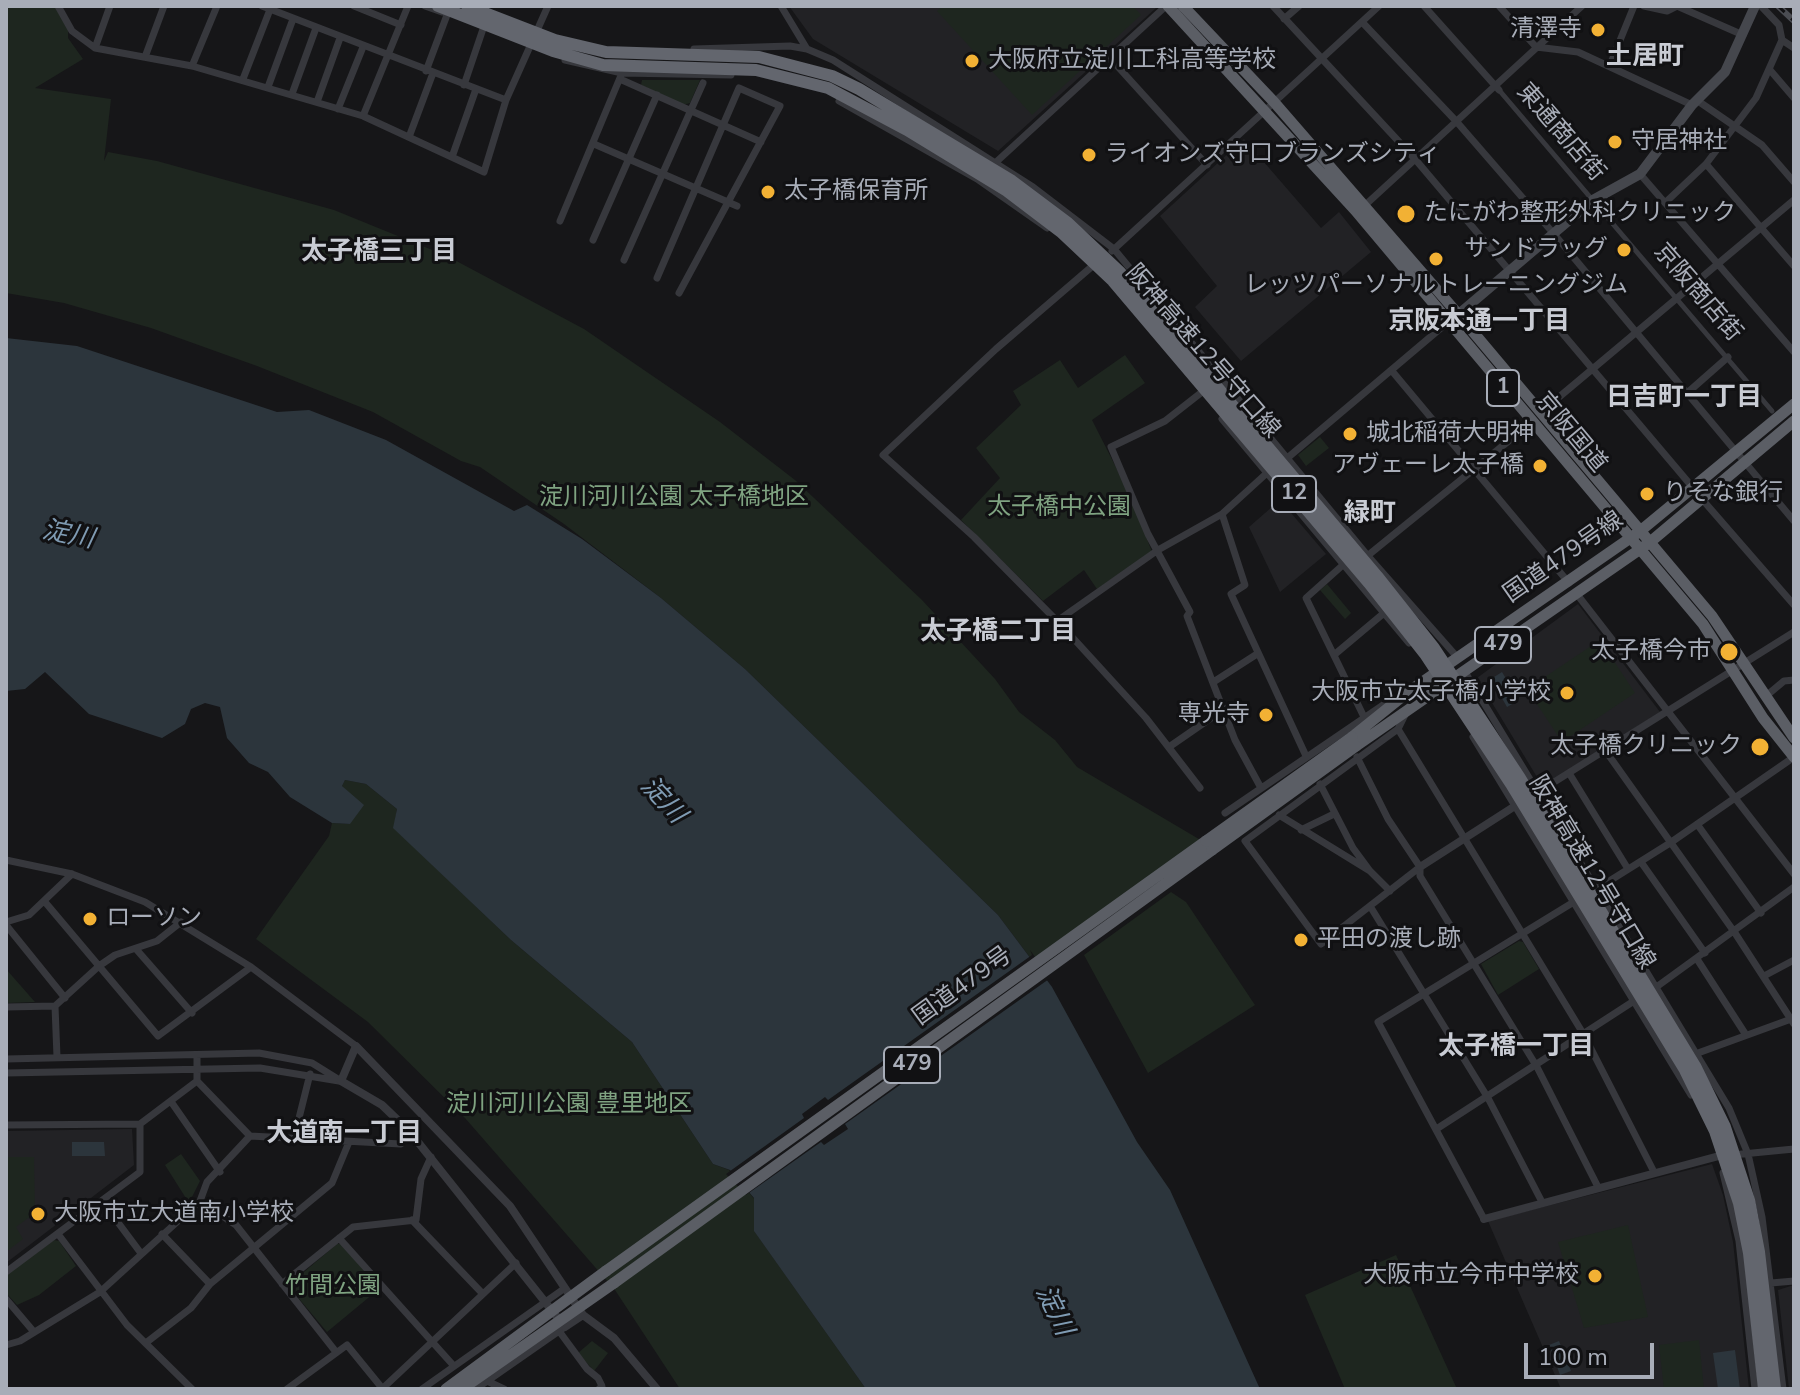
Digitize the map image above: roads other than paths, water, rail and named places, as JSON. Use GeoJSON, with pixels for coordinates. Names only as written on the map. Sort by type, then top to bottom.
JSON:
{"type":"FeatureCollection","features":[{"type":"Feature","properties":{"kind":"highway","name":"阪神高速12号守口線"},"geometry":{"type":"LineString","coordinates":[[467,6],[555,40],[606,52],[759,57],[832,76],[1005,176],[1060,217],[1120,272],[1377,576],[1440,657],[1520,778],[1695,1066],[1725,1127],[1749,1200],[1759,1252],[1775,1389]]}},
{"type":"Feature","properties":{"kind":"highway","name":"京阪国道"},"geometry":{"type":"LineString","coordinates":[[1167,6],[1269,106]]}},
{"type":"Feature","properties":{"kind":"highway","name":"京阪国道"},"geometry":{"type":"LineString","coordinates":[[1183,6],[1360,209],[1448,322],[1536,418],[1644,546],[1712,616],[1763,718],[1794,757]]}},
{"type":"Feature","properties":{"kind":"highway","name":"阪神高速12号守口線"},"geometry":{"type":"LineString","coordinates":[[442,10],[553,51],[603,65],[644,69],[741,68],[791,76],[828,88],[907,130],[1007,191],[1061,232],[1113,281],[1349,559],[1425,654],[1511,784],[1678,1059],[1715,1131],[1739,1203],[1749,1253],[1764,1389]]}},
{"type":"Feature","properties":{"kind":"highway","name":"京阪国道"},"geometry":{"type":"LineString","coordinates":[[1360,209],[1462,310],[1536,418]]}},
{"type":"Feature","properties":{"kind":"highway","name":"国道479号線"},"geometry":{"type":"LineString","coordinates":[[1741,458],[1775,414],[1794,404]]}},
{"type":"Feature","properties":{"kind":"highway","name":"国道479号線"},"geometry":{"type":"LineString","coordinates":[[1355,746],[1465,672],[1635,535],[1697,493],[1741,458],[1792,428]]}},
{"type":"Feature","properties":{"kind":"highway","name":"国道479号線"},"geometry":{"type":"LineString","coordinates":[[1355,746],[1408,692],[1644,546],[1697,493]]}},
{"type":"Feature","properties":{"kind":"highway","name":"京阪国道"},"geometry":{"type":"LineString","coordinates":[[1739,666],[1794,738]]}},
{"type":"Feature","properties":{"kind":"highway","name":"国道479号"},"geometry":{"type":"LineString","coordinates":[[446,1389],[1355,746]]}},
{"type":"Feature","properties":{"kind":"highway","name":"国道479号"},"geometry":{"type":"LineString","coordinates":[[462,1389],[1355,746]]}},
{"type":"Feature","properties":{"kind":"main road"},"geometry":{"type":"LineString","coordinates":[[1448,322],[1593,200],[1640,174],[1695,103],[1725,72],[1755,6]]}},
{"type":"Feature","properties":{"kind":"street"},"geometry":{"type":"LineString","coordinates":[[58,6],[72,31],[95,48],[192,66],[363,116],[484,172],[506,100],[548,6]]}},
{"type":"Feature","properties":{"kind":"street"},"geometry":{"type":"LineString","coordinates":[[95,48],[110,6]]}},
{"type":"Feature","properties":{"kind":"street"},"geometry":{"type":"LineString","coordinates":[[145,57],[164,6]]}},
{"type":"Feature","properties":{"kind":"street"},"geometry":{"type":"LineString","coordinates":[[192,66],[217,6]]}},
{"type":"Feature","properties":{"kind":"street"},"geometry":{"type":"LineString","coordinates":[[354,6],[401,25]]}},
{"type":"Feature","properties":{"kind":"street"},"geometry":{"type":"LineString","coordinates":[[363,116],[408,6]]}},
{"type":"Feature","properties":{"kind":"street"},"geometry":{"type":"LineString","coordinates":[[425,6],[442,10],[529,47],[622,76],[761,142]]}},
{"type":"Feature","properties":{"kind":"street"},"geometry":{"type":"LineString","coordinates":[[483,6],[577,41],[619,48],[807,49],[833,60],[996,163],[1114,249],[1368,556],[1458,659]]}},
{"type":"Feature","properties":{"kind":"street"},"geometry":{"type":"LineString","coordinates":[[781,6],[807,49]]}},
{"type":"Feature","properties":{"kind":"street"},"geometry":{"type":"LineString","coordinates":[[977,179],[1167,6]]}},
{"type":"Feature","properties":{"kind":"street"},"geometry":{"type":"LineString","coordinates":[[1273,6],[1415,159],[1794,605]]}},
{"type":"Feature","properties":{"kind":"street"},"geometry":{"type":"LineString","coordinates":[[1284,19],[1299,6]]}},
{"type":"Feature","properties":{"kind":"street"},"geometry":{"type":"LineString","coordinates":[[1200,788],[1169,747],[1057,621],[949,513],[883,455],[887,447],[1114,249],[1379,6]]}},
{"type":"Feature","properties":{"kind":"street"},"geometry":{"type":"LineString","coordinates":[[1424,6],[1497,88]]}},
{"type":"Feature","properties":{"kind":"street"},"geometry":{"type":"LineString","coordinates":[[1499,6],[1536,47],[1569,50],[1695,103],[1762,145],[1794,182]]}},
{"type":"Feature","properties":{"kind":"street"},"geometry":{"type":"LineString","coordinates":[[1610,65],[1634,6]]}},
{"type":"Feature","properties":{"kind":"street"},"geometry":{"type":"LineString","coordinates":[[1644,6],[1667,11],[1677,6],[1743,35]]}},
{"type":"Feature","properties":{"kind":"street"},"geometry":{"type":"LineString","coordinates":[[1667,201],[1706,164],[1756,98],[1770,70],[1782,40],[1779,25],[1761,6]]}},
{"type":"Feature","properties":{"kind":"street"},"geometry":{"type":"LineString","coordinates":[[243,79],[268,7],[363,47],[506,100]]}},
{"type":"Feature","properties":{"kind":"street"},"geometry":{"type":"LineString","coordinates":[[1360,209],[1456,121],[1497,88],[1577,8]]}},
{"type":"Feature","properties":{"kind":"street"},"geometry":{"type":"LineString","coordinates":[[409,137],[430,72],[442,10]]}},
{"type":"Feature","properties":{"kind":"street"},"geometry":{"type":"LineString","coordinates":[[268,87],[293,19]]}},
{"type":"Feature","properties":{"kind":"street"},"geometry":{"type":"LineString","coordinates":[[1362,22],[1456,121],[1554,234],[1794,521]]}},
{"type":"Feature","properties":{"kind":"street"},"geometry":{"type":"LineString","coordinates":[[292,94],[316,28]]}},
{"type":"Feature","properties":{"kind":"street"},"geometry":{"type":"LineString","coordinates":[[464,85],[483,29]]}},
{"type":"Feature","properties":{"kind":"street"},"geometry":{"type":"LineString","coordinates":[[317,102],[340,38]]}},
{"type":"Feature","properties":{"kind":"street"},"geometry":{"type":"LineString","coordinates":[[1782,40],[1794,48]]}},
{"type":"Feature","properties":{"kind":"street"},"geometry":{"type":"LineString","coordinates":[[338,109],[363,47]]}},
{"type":"Feature","properties":{"kind":"street"},"geometry":{"type":"LineString","coordinates":[[1110,58],[1207,165]]}},
{"type":"Feature","properties":{"kind":"street"},"geometry":{"type":"LineString","coordinates":[[1770,70],[1794,98]]}},
{"type":"Feature","properties":{"kind":"street"},"geometry":{"type":"LineString","coordinates":[[622,76],[752,75],[803,85],[830,95],[977,179],[1066,242],[1093,265],[1202,392],[1265,475],[1351,572],[1434,675]]}},
{"type":"Feature","properties":{"kind":"street"},"geometry":{"type":"LineString","coordinates":[[560,221],[622,76]]}},
{"type":"Feature","properties":{"kind":"street"},"geometry":{"type":"LineString","coordinates":[[624,260],[703,83]]}},
{"type":"Feature","properties":{"kind":"street"},"geometry":{"type":"LineString","coordinates":[[657,278],[739,88],[780,106],[679,293]]}},
{"type":"Feature","properties":{"kind":"street","name":"東通商店街"},"geometry":{"type":"LineString","coordinates":[[1497,88],[1593,200]]}},
{"type":"Feature","properties":{"kind":"street"},"geometry":{"type":"LineString","coordinates":[[452,157],[476,89]]}},
{"type":"Feature","properties":{"kind":"street"},"geometry":{"type":"LineString","coordinates":[[593,240],[657,95]]}},
{"type":"Feature","properties":{"kind":"street"},"geometry":{"type":"LineString","coordinates":[[594,144],[737,206]]}},
{"type":"Feature","properties":{"kind":"street"},"geometry":{"type":"LineString","coordinates":[[1706,164],[1794,266]]}},
{"type":"Feature","properties":{"kind":"street"},"geometry":{"type":"LineString","coordinates":[[1640,174],[1667,201],[1794,352]]}},
{"type":"Feature","properties":{"kind":"street","name":"京阪商店街"},"geometry":{"type":"LineString","coordinates":[[1593,200],[1775,414]]}},
{"type":"Feature","properties":{"kind":"street"},"geometry":{"type":"LineString","coordinates":[[1351,572],[1794,200]]}},
{"type":"Feature","properties":{"kind":"street"},"geometry":{"type":"LineString","coordinates":[[1057,621],[1158,550],[1222,514],[1448,322]]}},
{"type":"Feature","properties":{"kind":"street"},"geometry":{"type":"LineString","coordinates":[[1686,394],[1728,357]]}},
{"type":"Feature","properties":{"kind":"street"},"geometry":{"type":"LineString","coordinates":[[1392,371],[1572,588],[1794,874]]}},
{"type":"Feature","properties":{"kind":"street"},"geometry":{"type":"LineString","coordinates":[[1202,392],[1165,421],[1111,447],[1190,612],[1187,616],[1215,681],[1235,740],[1261,788]]}},
{"type":"Feature","properties":{"kind":"street"},"geometry":{"type":"LineString","coordinates":[[1222,514],[1245,585],[1231,594],[1306,756]]}},
{"type":"Feature","properties":{"kind":"street"},"geometry":{"type":"LineString","coordinates":[[1344,564],[1306,598],[1364,717]]}},
{"type":"Feature","properties":{"kind":"street"},"geometry":{"type":"LineString","coordinates":[[1334,655],[1384,613]]}},
{"type":"Feature","properties":{"kind":"street"},"geometry":{"type":"LineString","coordinates":[[1406,713],[1398,729],[1355,746],[1320,784],[1245,841],[1321,944],[1420,867],[1794,632]]}},
{"type":"Feature","properties":{"kind":"street"},"geometry":{"type":"LineString","coordinates":[[1215,681],[1257,654]]}},
{"type":"Feature","properties":{"kind":"street"},"geometry":{"type":"LineString","coordinates":[[1465,672],[1729,1108],[1748,1154],[1771,1283],[1783,1389]]}},
{"type":"Feature","properties":{"kind":"street"},"geometry":{"type":"LineString","coordinates":[[1764,697],[1784,681],[1794,680]]}},
{"type":"Feature","properties":{"kind":"street"},"geometry":{"type":"LineString","coordinates":[[1442,688],[1701,1112],[1719,1156],[1739,1241],[1755,1389]]}},
{"type":"Feature","properties":{"kind":"street"},"geometry":{"type":"LineString","coordinates":[[1225,813],[1364,717],[1408,692]]}},
{"type":"Feature","properties":{"kind":"street"},"geometry":{"type":"LineString","coordinates":[[1169,747],[1224,709]]}},
{"type":"Feature","properties":{"kind":"street"},"geometry":{"type":"LineString","coordinates":[[1398,729],[1584,1035],[1654,1172]]}},
{"type":"Feature","properties":{"kind":"street"},"geometry":{"type":"LineString","coordinates":[[1355,746],[1388,819],[1420,867],[1420,876],[1537,1067],[1598,1187]]}},
{"type":"Feature","properties":{"kind":"street"},"geometry":{"type":"LineString","coordinates":[[1605,750],[1793,1020],[1698,1053]]}},
{"type":"Feature","properties":{"kind":"street"},"geometry":{"type":"LineString","coordinates":[[1794,757],[1641,862],[1378,1022],[1438,1128],[1484,1219],[1719,1156],[1794,1149]]}},
{"type":"Feature","properties":{"kind":"street"},"geometry":{"type":"LineString","coordinates":[[1569,773],[1628,869]]}},
{"type":"Feature","properties":{"kind":"street"},"geometry":{"type":"LineString","coordinates":[[1320,784],[1334,814],[1370,871],[1390,891]]}},
{"type":"Feature","properties":{"kind":"street"},"geometry":{"type":"LineString","coordinates":[[1301,830],[1334,814]]}},
{"type":"Feature","properties":{"kind":"street"},"geometry":{"type":"LineString","coordinates":[[1279,815],[1370,871]]}},
{"type":"Feature","properties":{"kind":"street"},"geometry":{"type":"LineString","coordinates":[[1697,824],[1761,913]]}},
{"type":"Feature","properties":{"kind":"street"},"geometry":{"type":"LineString","coordinates":[[6,860],[72,874],[145,902],[251,967],[356,1046],[510,1206],[583,1315],[614,1338],[657,1389]]}},
{"type":"Feature","properties":{"kind":"street"},"geometry":{"type":"LineString","coordinates":[[1641,862],[1705,953]]}},
{"type":"Feature","properties":{"kind":"street"},"geometry":{"type":"LineString","coordinates":[[65,998],[6,924],[29,915],[72,874]]}},
{"type":"Feature","properties":{"kind":"street"},"geometry":{"type":"LineString","coordinates":[[1438,1128],[1657,987],[1794,887]]}},
{"type":"Feature","properties":{"kind":"street"},"geometry":{"type":"LineString","coordinates":[[45,902],[158,1036],[251,967]]}},
{"type":"Feature","properties":{"kind":"street"},"geometry":{"type":"LineString","coordinates":[[1370,906],[1488,1098],[1542,1202]]}},
{"type":"Feature","properties":{"kind":"street"},"geometry":{"type":"LineString","coordinates":[[6,1007],[55,1006],[99,966],[157,941],[181,922]]}},
{"type":"Feature","properties":{"kind":"street"},"geometry":{"type":"LineString","coordinates":[[136,949],[192,1013]]}},
{"type":"Feature","properties":{"kind":"street"},"geometry":{"type":"LineString","coordinates":[[1697,959],[1746,1035]]}},
{"type":"Feature","properties":{"kind":"street"},"geometry":{"type":"LineString","coordinates":[[1764,976],[1794,960]]}},
{"type":"Feature","properties":{"kind":"street"},"geometry":{"type":"LineString","coordinates":[[55,1006],[57,1057]]}},
{"type":"Feature","properties":{"kind":"street"},"geometry":{"type":"LineString","coordinates":[[341,1081],[356,1046]]}},
{"type":"Feature","properties":{"kind":"street"},"geometry":{"type":"LineString","coordinates":[[6,1059],[259,1053],[312,1063],[382,1105],[410,1132],[545,1302],[587,1369],[598,1378],[602,1386],[599,1389]]}},
{"type":"Feature","properties":{"kind":"street"},"geometry":{"type":"LineString","coordinates":[[197,1055],[197,1081],[250,1136],[401,1144],[410,1132]]}},
{"type":"Feature","properties":{"kind":"street"},"geometry":{"type":"LineString","coordinates":[[6,1073],[260,1068],[341,1081]]}},
{"type":"Feature","properties":{"kind":"street"},"geometry":{"type":"LineString","coordinates":[[294,1138],[310,1074]]}},
{"type":"Feature","properties":{"kind":"street"},"geometry":{"type":"LineString","coordinates":[[6,1125],[140,1124],[172,1103],[197,1081]]}},
{"type":"Feature","properties":{"kind":"street"},"geometry":{"type":"LineString","coordinates":[[172,1103],[220,1172]]}},
{"type":"Feature","properties":{"kind":"street"},"geometry":{"type":"LineString","coordinates":[[6,1272],[140,1172],[140,1124]]}},
{"type":"Feature","properties":{"kind":"street"},"geometry":{"type":"LineString","coordinates":[[6,1345],[34,1332],[100,1292],[140,1252],[200,1201],[207,1182],[220,1172],[250,1136]]}},
{"type":"Feature","properties":{"kind":"street"},"geometry":{"type":"LineString","coordinates":[[147,1342],[191,1308],[210,1284],[332,1183],[349,1142]]}},
{"type":"Feature","properties":{"kind":"street"},"geometry":{"type":"LineString","coordinates":[[282,1284],[353,1227],[412,1220],[419,1214],[421,1179],[431,1157]]}},
{"type":"Feature","properties":{"kind":"street"},"geometry":{"type":"LineString","coordinates":[[102,1201],[140,1252]]}},
{"type":"Feature","properties":{"kind":"street"},"geometry":{"type":"LineString","coordinates":[[200,1201],[236,1225],[336,1352]]}},
{"type":"Feature","properties":{"kind":"street"},"geometry":{"type":"LineString","coordinates":[[412,1220],[482,1293]]}},
{"type":"Feature","properties":{"kind":"street"},"geometry":{"type":"LineString","coordinates":[[58,1234],[127,1325],[192,1389]]}},
{"type":"Feature","properties":{"kind":"street"},"geometry":{"type":"LineString","coordinates":[[162,1234],[210,1284]]}},
{"type":"Feature","properties":{"kind":"street"},"geometry":{"type":"LineString","coordinates":[[339,1238],[453,1365]]}},
{"type":"Feature","properties":{"kind":"street"},"geometry":{"type":"LineString","coordinates":[[287,1389],[347,1345],[382,1388],[516,1263]]}},
{"type":"Feature","properties":{"kind":"street"},"geometry":{"type":"LineString","coordinates":[[1771,1283],[1794,1281]]}},
{"type":"Feature","properties":{"kind":"street"},"geometry":{"type":"LineString","coordinates":[[422,1389],[565,1288]]}},
{"type":"Feature","properties":{"kind":"street"},"geometry":{"type":"LineString","coordinates":[[6,1299],[34,1332]]}},
{"type":"Feature","properties":{"kind":"street"},"geometry":{"type":"LineString","coordinates":[[476,1389],[583,1315]]}},
{"type":"Feature","properties":{"kind":"street"},"geometry":{"type":"LineString","coordinates":[[487,1381],[504,1389]]}},
{"type":"Feature","properties":{"kind":"water","name":"淀川"},"geometry":{"type":"Polygon","coordinates":[[[6,338],[77,346],[277,412],[309,410],[386,440],[514,511],[527,505],[582,539],[661,598],[745,669],[998,915],[1052,987],[1137,1142],[1170,1190],[1260,1389],[866,1389],[754,1231],[754,1198],[730,1170],[713,1164],[632,1042],[511,940],[393,828],[397,809],[366,784],[345,780],[342,786],[364,805],[350,824],[332,823],[290,797],[268,772],[249,763],[227,738],[220,707],[205,703],[191,709],[185,724],[162,738],[89,714],[45,672],[25,689],[6,691],[6,338]]]}},
{"type":"Feature","properties":{"kind":"water"},"geometry":{"type":"Polygon","coordinates":[[[1502,672],[1519,700],[1507,707],[1491,679],[1502,672]]]}},
{"type":"Feature","properties":{"kind":"water"},"geometry":{"type":"Polygon","coordinates":[[[72,1142],[104,1142],[105,1156],[72,1156],[72,1142]]]}},
{"type":"Feature","properties":{"kind":"water"},"geometry":{"type":"Polygon","coordinates":[[[1559,1341],[1571,1371],[1560,1375],[1549,1345],[1559,1341]]]}},
{"type":"Feature","properties":{"kind":"water"},"geometry":{"type":"Polygon","coordinates":[[[1735,1350],[1740,1389],[1718,1389],[1713,1353],[1735,1350]]]}},
{"type":"Feature","properties":{"kind":"railway"},"geometry":{"type":"LineString","coordinates":[[1778,6],[1794,21]]}},
{"type":"Feature","properties":{"kind":"place","name":"清澤寺"},"geometry":{"type":"Point","coordinates":[1598,30]}},
{"type":"Feature","properties":{"kind":"place","name":"大阪府立淀川工科高等学校"},"geometry":{"type":"Point","coordinates":[972,61]}},
{"type":"Feature","properties":{"kind":"place","name":"守居神社"},"geometry":{"type":"Point","coordinates":[1615,142]}},
{"type":"Feature","properties":{"kind":"place","name":"ライオンズ守口ブランズシティ"},"geometry":{"type":"Point","coordinates":[1089,155]}},
{"type":"Feature","properties":{"kind":"place","name":"太子橋保育所"},"geometry":{"type":"Point","coordinates":[768,192]}},
{"type":"Feature","properties":{"kind":"place","name":"たにがわ整形外科クリニック"},"geometry":{"type":"Point","coordinates":[1406,214]}},
{"type":"Feature","properties":{"kind":"place","name":"サンドラッグ"},"geometry":{"type":"Point","coordinates":[1624,250]}},
{"type":"Feature","properties":{"kind":"place","name":"レッツパーソナルトレーニングジム"},"geometry":{"type":"Point","coordinates":[1436,259]}},
{"type":"Feature","properties":{"kind":"place","name":"城北稲荷大明神"},"geometry":{"type":"Point","coordinates":[1350,434]}},
{"type":"Feature","properties":{"kind":"place","name":"アヴェーレ太子橋"},"geometry":{"type":"Point","coordinates":[1540,466]}},
{"type":"Feature","properties":{"kind":"place","name":"りそな銀行"},"geometry":{"type":"Point","coordinates":[1647,494]}},
{"type":"Feature","properties":{"kind":"place","name":"太子橋今市"},"geometry":{"type":"Point","coordinates":[1729,652]}},
{"type":"Feature","properties":{"kind":"place","name":"大阪市立太子橋小学校"},"geometry":{"type":"Point","coordinates":[1567,693]}},
{"type":"Feature","properties":{"kind":"place","name":"専光寺"},"geometry":{"type":"Point","coordinates":[1266,715]}},
{"type":"Feature","properties":{"kind":"place","name":"太子橋クリニック"},"geometry":{"type":"Point","coordinates":[1760,747]}},
{"type":"Feature","properties":{"kind":"place","name":"ローソン"},"geometry":{"type":"Point","coordinates":[90,919]}},
{"type":"Feature","properties":{"kind":"place","name":"平田の渡し跡"},"geometry":{"type":"Point","coordinates":[1301,940]}},
{"type":"Feature","properties":{"kind":"place","name":"大阪市立大道南小学校"},"geometry":{"type":"Point","coordinates":[38,1214]}},
{"type":"Feature","properties":{"kind":"place","name":"大阪市立今市中学校"},"geometry":{"type":"Point","coordinates":[1595,1276]}},
{"type":"Feature","properties":{"kind":"district","name":"土居町"},"geometry":{"type":"Point","coordinates":[1645,58]}},
{"type":"Feature","properties":{"kind":"district","name":"太子橋三丁目"},"geometry":{"type":"Point","coordinates":[379,253]}},
{"type":"Feature","properties":{"kind":"district","name":"京阪本通一丁目"},"geometry":{"type":"Point","coordinates":[1479,323]}},
{"type":"Feature","properties":{"kind":"district","name":"日吉町一丁目"},"geometry":{"type":"Point","coordinates":[1684,399]}},
{"type":"Feature","properties":{"kind":"district","name":"緑町"},"geometry":{"type":"Point","coordinates":[1370,515]}},
{"type":"Feature","properties":{"kind":"district","name":"太子橋二丁目"},"geometry":{"type":"Point","coordinates":[998,633]}},
{"type":"Feature","properties":{"kind":"district","name":"太子橋一丁目"},"geometry":{"type":"Point","coordinates":[1516,1048]}},
{"type":"Feature","properties":{"kind":"district","name":"大道南一丁目"},"geometry":{"type":"Point","coordinates":[344,1135]}},
{"type":"Feature","properties":{"kind":"park label","name":"淀川河川公園 太子橋地区"},"geometry":{"type":"Point","coordinates":[674,498]}},
{"type":"Feature","properties":{"kind":"park label","name":"太子橋中公園"},"geometry":{"type":"Point","coordinates":[1059,508]}},
{"type":"Feature","properties":{"kind":"park label","name":"淀川河川公園 豊里地区"},"geometry":{"type":"Point","coordinates":[569,1105]}},
{"type":"Feature","properties":{"kind":"park label","name":"竹間公園"},"geometry":{"type":"Point","coordinates":[333,1287]}}]}
